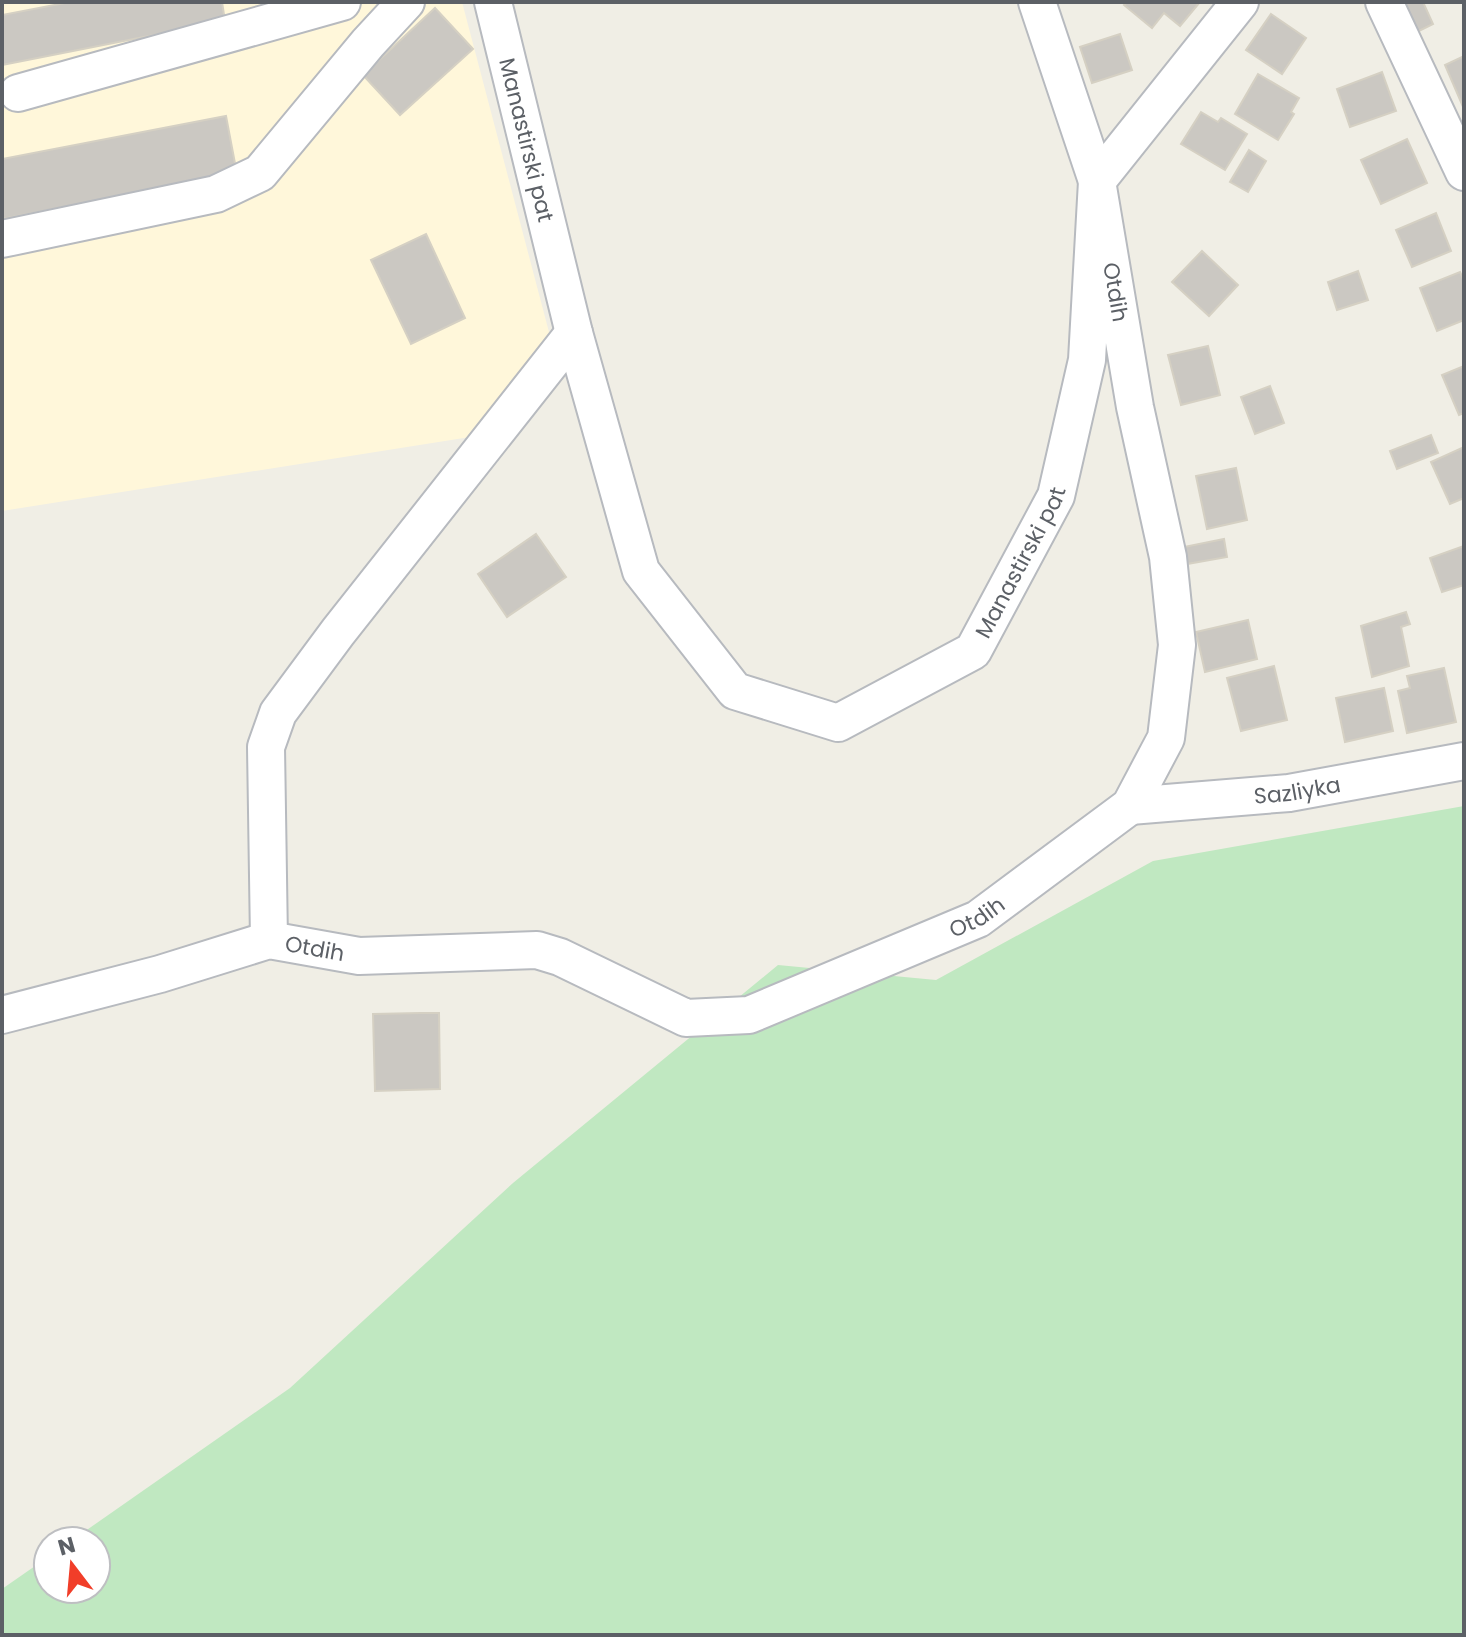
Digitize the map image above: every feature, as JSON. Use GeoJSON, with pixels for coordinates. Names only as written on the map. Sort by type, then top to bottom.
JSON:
{"type":"FeatureCollection","features":[{"type":"Feature","properties":{"kind":"street"},"geometry":{"type":"LineString","coordinates":[[18,93],[342,2]]}},
{"type":"Feature","properties":{"kind":"street"},"geometry":{"type":"LineString","coordinates":[[2,239],[216,194],[260,173],[406,2]]}},
{"type":"Feature","properties":{"kind":"street","name":"Manastirski pat"},"geometry":{"type":"LineString","coordinates":[[493,2],[574,333],[641,571],[735,691],[838,723],[973,651],[1056,496],[1087,360],[1097,181]]}},
{"type":"Feature","properties":{"kind":"street","name":"Otdih"},"geometry":{"type":"LineString","coordinates":[[2,1015],[160,974],[269,940],[359,956],[537,950],[560,957],[686,1018],[749,1015],[978,919],[1130,806],[1166,738],[1177,645],[1168,557],[1135,407],[1097,181],[1037,2]]}},
{"type":"Feature","properties":{"kind":"street"},"geometry":{"type":"LineString","coordinates":[[1097,181],[1240,2]]}},
{"type":"Feature","properties":{"kind":"street"},"geometry":{"type":"LineString","coordinates":[[1384,2],[1464,172]]}},
{"type":"Feature","properties":{"kind":"street"},"geometry":{"type":"LineString","coordinates":[[269,940],[266,747],[278,713],[338,632],[574,333]]}},
{"type":"Feature","properties":{"kind":"street","name":"Sazliyka"},"geometry":{"type":"LineString","coordinates":[[1130,806],[1289,793],[1464,761]]}},
{"type":"Feature","properties":{"kind":"shaded area"},"geometry":{"type":"Polygon","coordinates":[[[2,2],[462,2],[555,355],[489,434],[2,511],[2,2]]]}},
{"type":"Feature","properties":{"kind":"green space"},"geometry":{"type":"Polygon","coordinates":[[[1464,806],[1464,1635],[2,1635],[2,1589],[32,1568],[32,1605],[112,1605],[112,1525],[94,1525],[290,1388],[513,1183],[778,965],[936,980],[1153,861],[1464,806]]]}},
{"type":"Feature","properties":{"kind":"building"},"geometry":{"type":"Polygon","coordinates":[[[70,2],[222,2],[225,21],[2,65],[2,15],[70,2]]]}},
{"type":"Feature","properties":{"kind":"building"},"geometry":{"type":"Polygon","coordinates":[[[1127,2],[1200,2],[1180,26],[1164,13],[1152,28],[1124,5],[1127,2]]]}},
{"type":"Feature","properties":{"kind":"building"},"geometry":{"type":"Polygon","coordinates":[[[1393,2],[1423,2],[1433,24],[1409,36],[1393,2]]]}},
{"type":"Feature","properties":{"kind":"building"},"geometry":{"type":"Polygon","coordinates":[[[435,8],[473,49],[400,115],[363,75],[435,8]]]}},
{"type":"Feature","properties":{"kind":"building"},"geometry":{"type":"Polygon","coordinates":[[[1271,14],[1306,38],[1282,74],[1246,50],[1271,14]]]}},
{"type":"Feature","properties":{"kind":"building"},"geometry":{"type":"Polygon","coordinates":[[[1120,34],[1132,70],[1092,83],[1080,47],[1120,34]]]}},
{"type":"Feature","properties":{"kind":"building"},"geometry":{"type":"Polygon","coordinates":[[[1464,56],[1464,109],[1445,65],[1464,56]]]}},
{"type":"Feature","properties":{"kind":"building"},"geometry":{"type":"Polygon","coordinates":[[[1382,72],[1396,111],[1350,127],[1337,89],[1382,72]]]}},
{"type":"Feature","properties":{"kind":"building"},"geometry":{"type":"Polygon","coordinates":[[[1258,74],[1299,98],[1291,112],[1294,114],[1278,140],[1235,114],[1258,74]]]}},
{"type":"Feature","properties":{"kind":"building"},"geometry":{"type":"Polygon","coordinates":[[[1201,112],[1218,122],[1221,118],[1247,134],[1225,170],[1181,144],[1201,112]]]}},
{"type":"Feature","properties":{"kind":"building"},"geometry":{"type":"Polygon","coordinates":[[[226,116],[237,174],[2,219],[2,159],[226,116]]]}},
{"type":"Feature","properties":{"kind":"building"},"geometry":{"type":"Polygon","coordinates":[[[1407,139],[1427,183],[1381,204],[1361,160],[1407,139]]]}},
{"type":"Feature","properties":{"kind":"building"},"geometry":{"type":"Polygon","coordinates":[[[1249,150],[1266,161],[1248,192],[1230,182],[1249,150]]]}},
{"type":"Feature","properties":{"kind":"building"},"geometry":{"type":"Polygon","coordinates":[[[1436,213],[1451,251],[1412,267],[1396,230],[1436,213]]]}},
{"type":"Feature","properties":{"kind":"building"},"geometry":{"type":"Polygon","coordinates":[[[426,234],[465,318],[411,344],[371,260],[426,234]]]}},
{"type":"Feature","properties":{"kind":"building"},"geometry":{"type":"Polygon","coordinates":[[[1202,251],[1238,285],[1209,316],[1172,282],[1202,251]]]}},
{"type":"Feature","properties":{"kind":"building"},"geometry":{"type":"Polygon","coordinates":[[[1358,271],[1368,300],[1337,310],[1328,282],[1358,271]]]}},
{"type":"Feature","properties":{"kind":"building"},"geometry":{"type":"Polygon","coordinates":[[[1460,272],[1464,281],[1464,320],[1437,331],[1420,288],[1460,272]]]}},
{"type":"Feature","properties":{"kind":"building"},"geometry":{"type":"Polygon","coordinates":[[[1208,346],[1220,395],[1181,405],[1168,355],[1208,346]]]}},
{"type":"Feature","properties":{"kind":"building"},"geometry":{"type":"Polygon","coordinates":[[[1464,366],[1464,413],[1459,415],[1442,375],[1464,366]]]}},
{"type":"Feature","properties":{"kind":"building"},"geometry":{"type":"Polygon","coordinates":[[[1270,386],[1284,423],[1255,434],[1241,397],[1270,386]]]}},
{"type":"Feature","properties":{"kind":"building"},"geometry":{"type":"Polygon","coordinates":[[[1431,435],[1438,453],[1397,469],[1390,451],[1431,435]]]}},
{"type":"Feature","properties":{"kind":"building"},"geometry":{"type":"Polygon","coordinates":[[[1464,447],[1464,498],[1450,504],[1431,462],[1464,447]]]}},
{"type":"Feature","properties":{"kind":"building"},"geometry":{"type":"Polygon","coordinates":[[[1236,468],[1247,520],[1207,529],[1196,476],[1236,468]]]}},
{"type":"Feature","properties":{"kind":"building"},"geometry":{"type":"Polygon","coordinates":[[[536,534],[566,577],[507,617],[478,574],[536,534]]]}},
{"type":"Feature","properties":{"kind":"building"},"geometry":{"type":"Polygon","coordinates":[[[1224,539],[1227,557],[1187,564],[1184,547],[1224,539]]]}},
{"type":"Feature","properties":{"kind":"building"},"geometry":{"type":"Polygon","coordinates":[[[1464,546],[1464,585],[1442,592],[1430,558],[1464,546]]]}},
{"type":"Feature","properties":{"kind":"building"},"geometry":{"type":"Polygon","coordinates":[[[1406,612],[1410,624],[1401,627],[1409,666],[1372,677],[1361,626],[1406,612]]]}},
{"type":"Feature","properties":{"kind":"building"},"geometry":{"type":"Polygon","coordinates":[[[1248,620],[1257,659],[1205,672],[1196,632],[1248,620]]]}},
{"type":"Feature","properties":{"kind":"building"},"geometry":{"type":"Polygon","coordinates":[[[1274,666],[1287,720],[1241,731],[1227,678],[1274,666]]]}},
{"type":"Feature","properties":{"kind":"building"},"geometry":{"type":"Polygon","coordinates":[[[1444,668],[1456,722],[1407,733],[1398,691],[1410,688],[1407,676],[1444,668]]]}},
{"type":"Feature","properties":{"kind":"building"},"geometry":{"type":"Polygon","coordinates":[[[1384,688],[1393,731],[1345,742],[1336,698],[1384,688]]]}},
{"type":"Feature","properties":{"kind":"building"},"geometry":{"type":"Polygon","coordinates":[[[439,1013],[440,1089],[375,1091],[373,1014],[439,1013]]]}}]}
